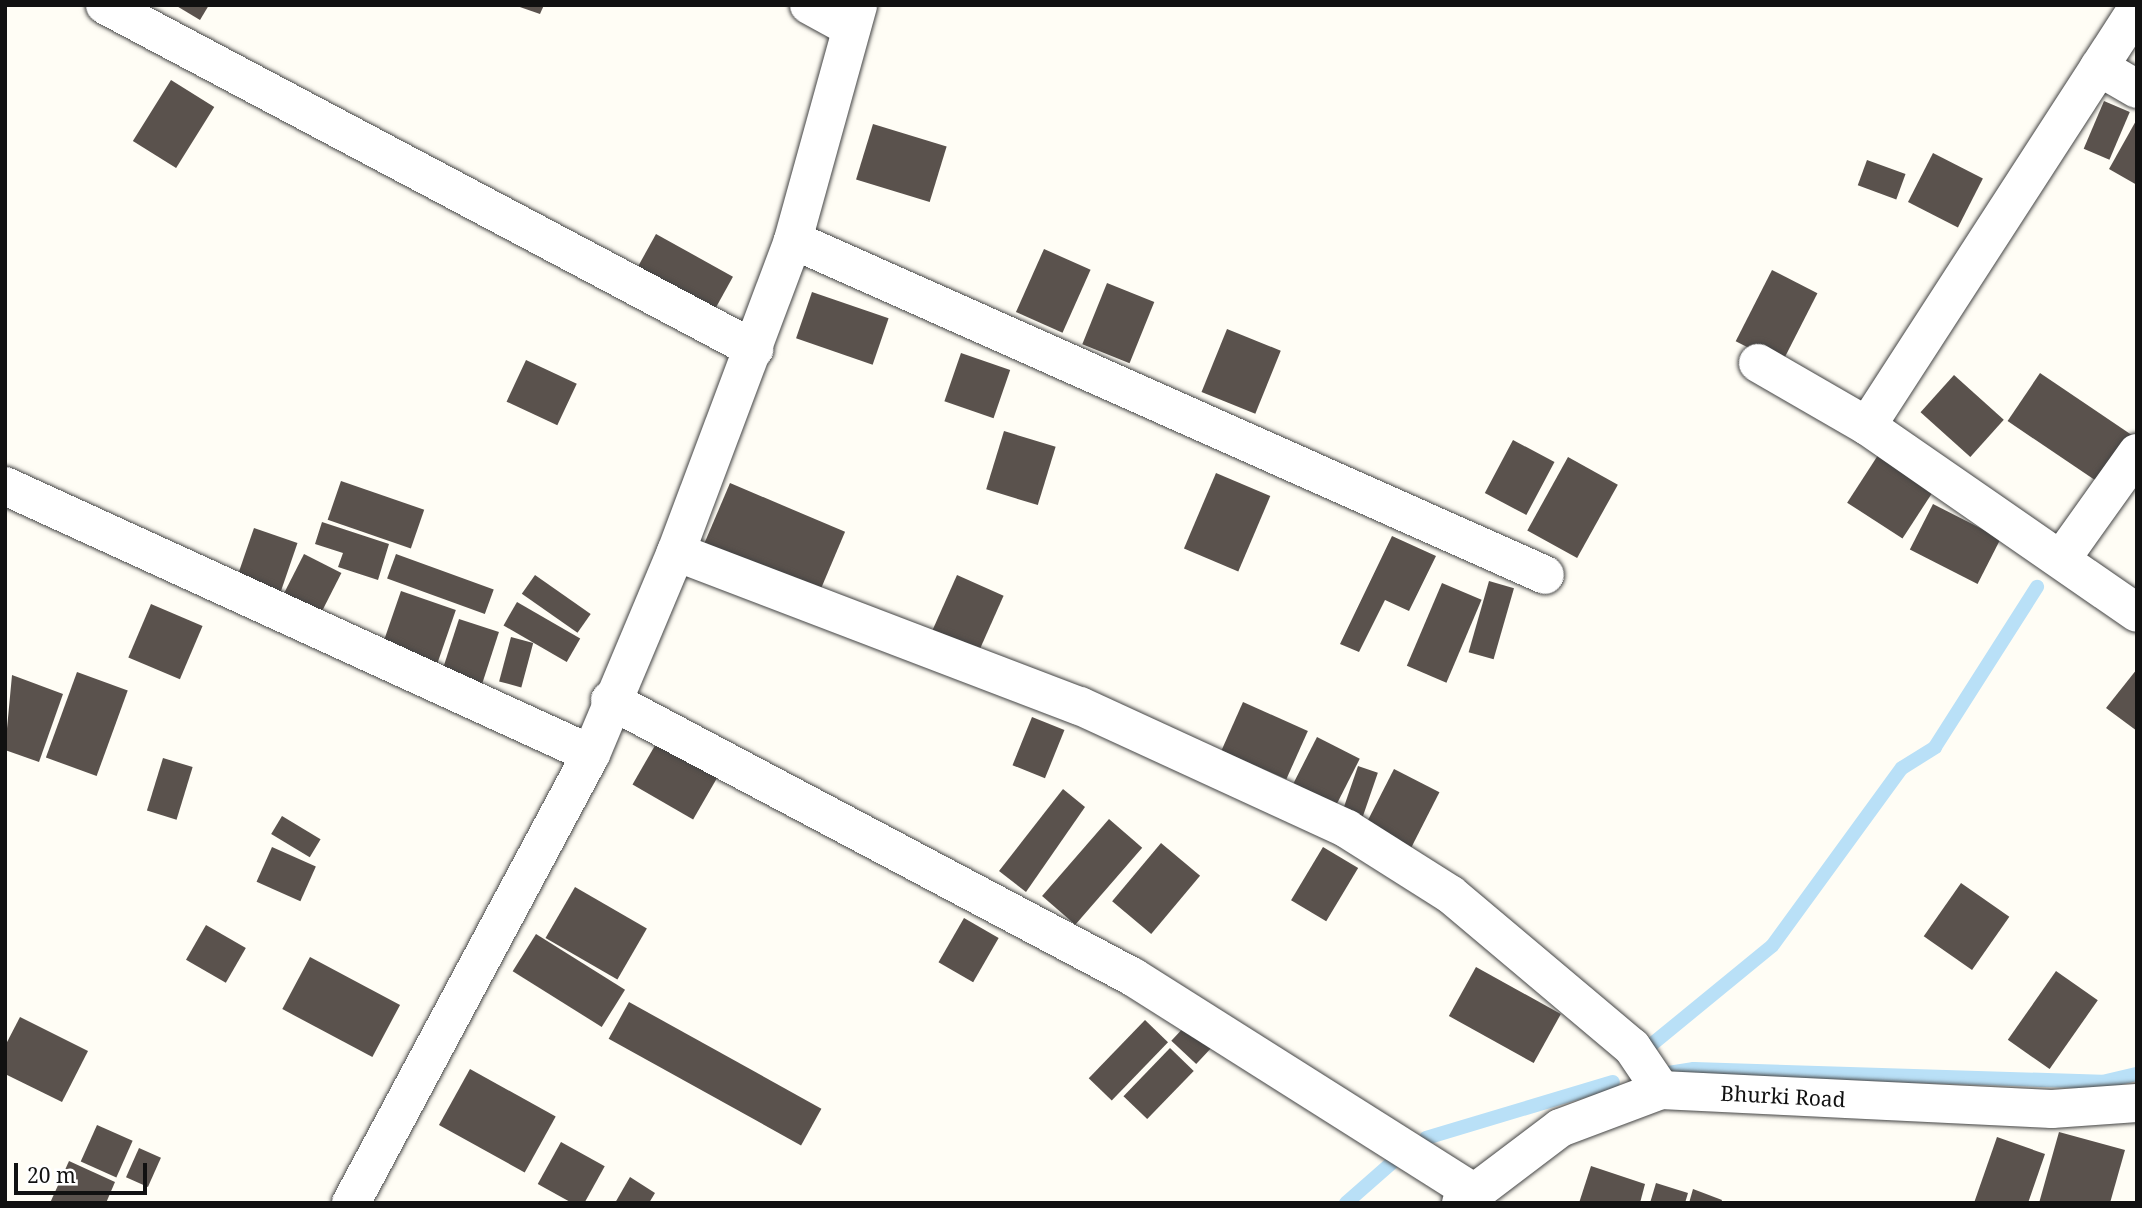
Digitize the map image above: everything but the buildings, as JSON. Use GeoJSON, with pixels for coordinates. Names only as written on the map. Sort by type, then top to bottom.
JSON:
{"type":"FeatureCollection","features":[{"type":"Feature","properties":{"kind":"street"},"geometry":{"type":"LineString","coordinates":[[105,5],[754,349]]}},
{"type":"Feature","properties":{"kind":"street"},"geometry":{"type":"LineString","coordinates":[[351,1203],[591,754],[610,700],[676,552],[754,349],[793,240],[854,17],[809,5]]}},
{"type":"Feature","properties":{"kind":"street"},"geometry":{"type":"LineString","coordinates":[[1867,426],[2137,8]]}},
{"type":"Feature","properties":{"kind":"street"},"geometry":{"type":"LineString","coordinates":[[2099,67],[2137,89]]}},
{"type":"Feature","properties":{"kind":"street"},"geometry":{"type":"LineString","coordinates":[[793,240],[1545,575]]}},
{"type":"Feature","properties":{"kind":"street"},"geometry":{"type":"LineString","coordinates":[[1758,363],[1867,426],[2062,558],[2137,613]]}},
{"type":"Feature","properties":{"kind":"street"},"geometry":{"type":"LineString","coordinates":[[2062,558],[2137,453]]}},
{"type":"Feature","properties":{"kind":"street"},"geometry":{"type":"LineString","coordinates":[[5,486],[591,754]]}},
{"type":"Feature","properties":{"kind":"street"},"geometry":{"type":"LineString","coordinates":[[676,552],[1080,706],[1347,829],[1450,894],[1632,1047],[1661,1090]]}},
{"type":"Feature","properties":{"kind":"street"},"geometry":{"type":"LineString","coordinates":[[610,700],[1133,976],[1466,1196]]}},
{"type":"Feature","properties":{"kind":"street","name":"Bhurki Road"},"geometry":{"type":"LineString","coordinates":[[1466,1196],[1560,1128],[1661,1090],[2052,1109],[2137,1103]]}},
{"type":"Feature","properties":{"kind":"waterway"},"geometry":{"type":"LineString","coordinates":[[1649,1059],[1651,1045],[1772,946],[1902,768],[1935,747],[2037,587]]}},
{"type":"Feature","properties":{"kind":"waterway"},"geometry":{"type":"LineString","coordinates":[[1662,1074],[1694,1069],[2102,1082],[2137,1074]]}},
{"type":"Feature","properties":{"kind":"waterway"},"geometry":{"type":"LineString","coordinates":[[1426,1138],[1613,1082]]}},
{"type":"Feature","properties":{"kind":"waterway"},"geometry":{"type":"LineString","coordinates":[[1346,1203],[1394,1161]]}}]}
